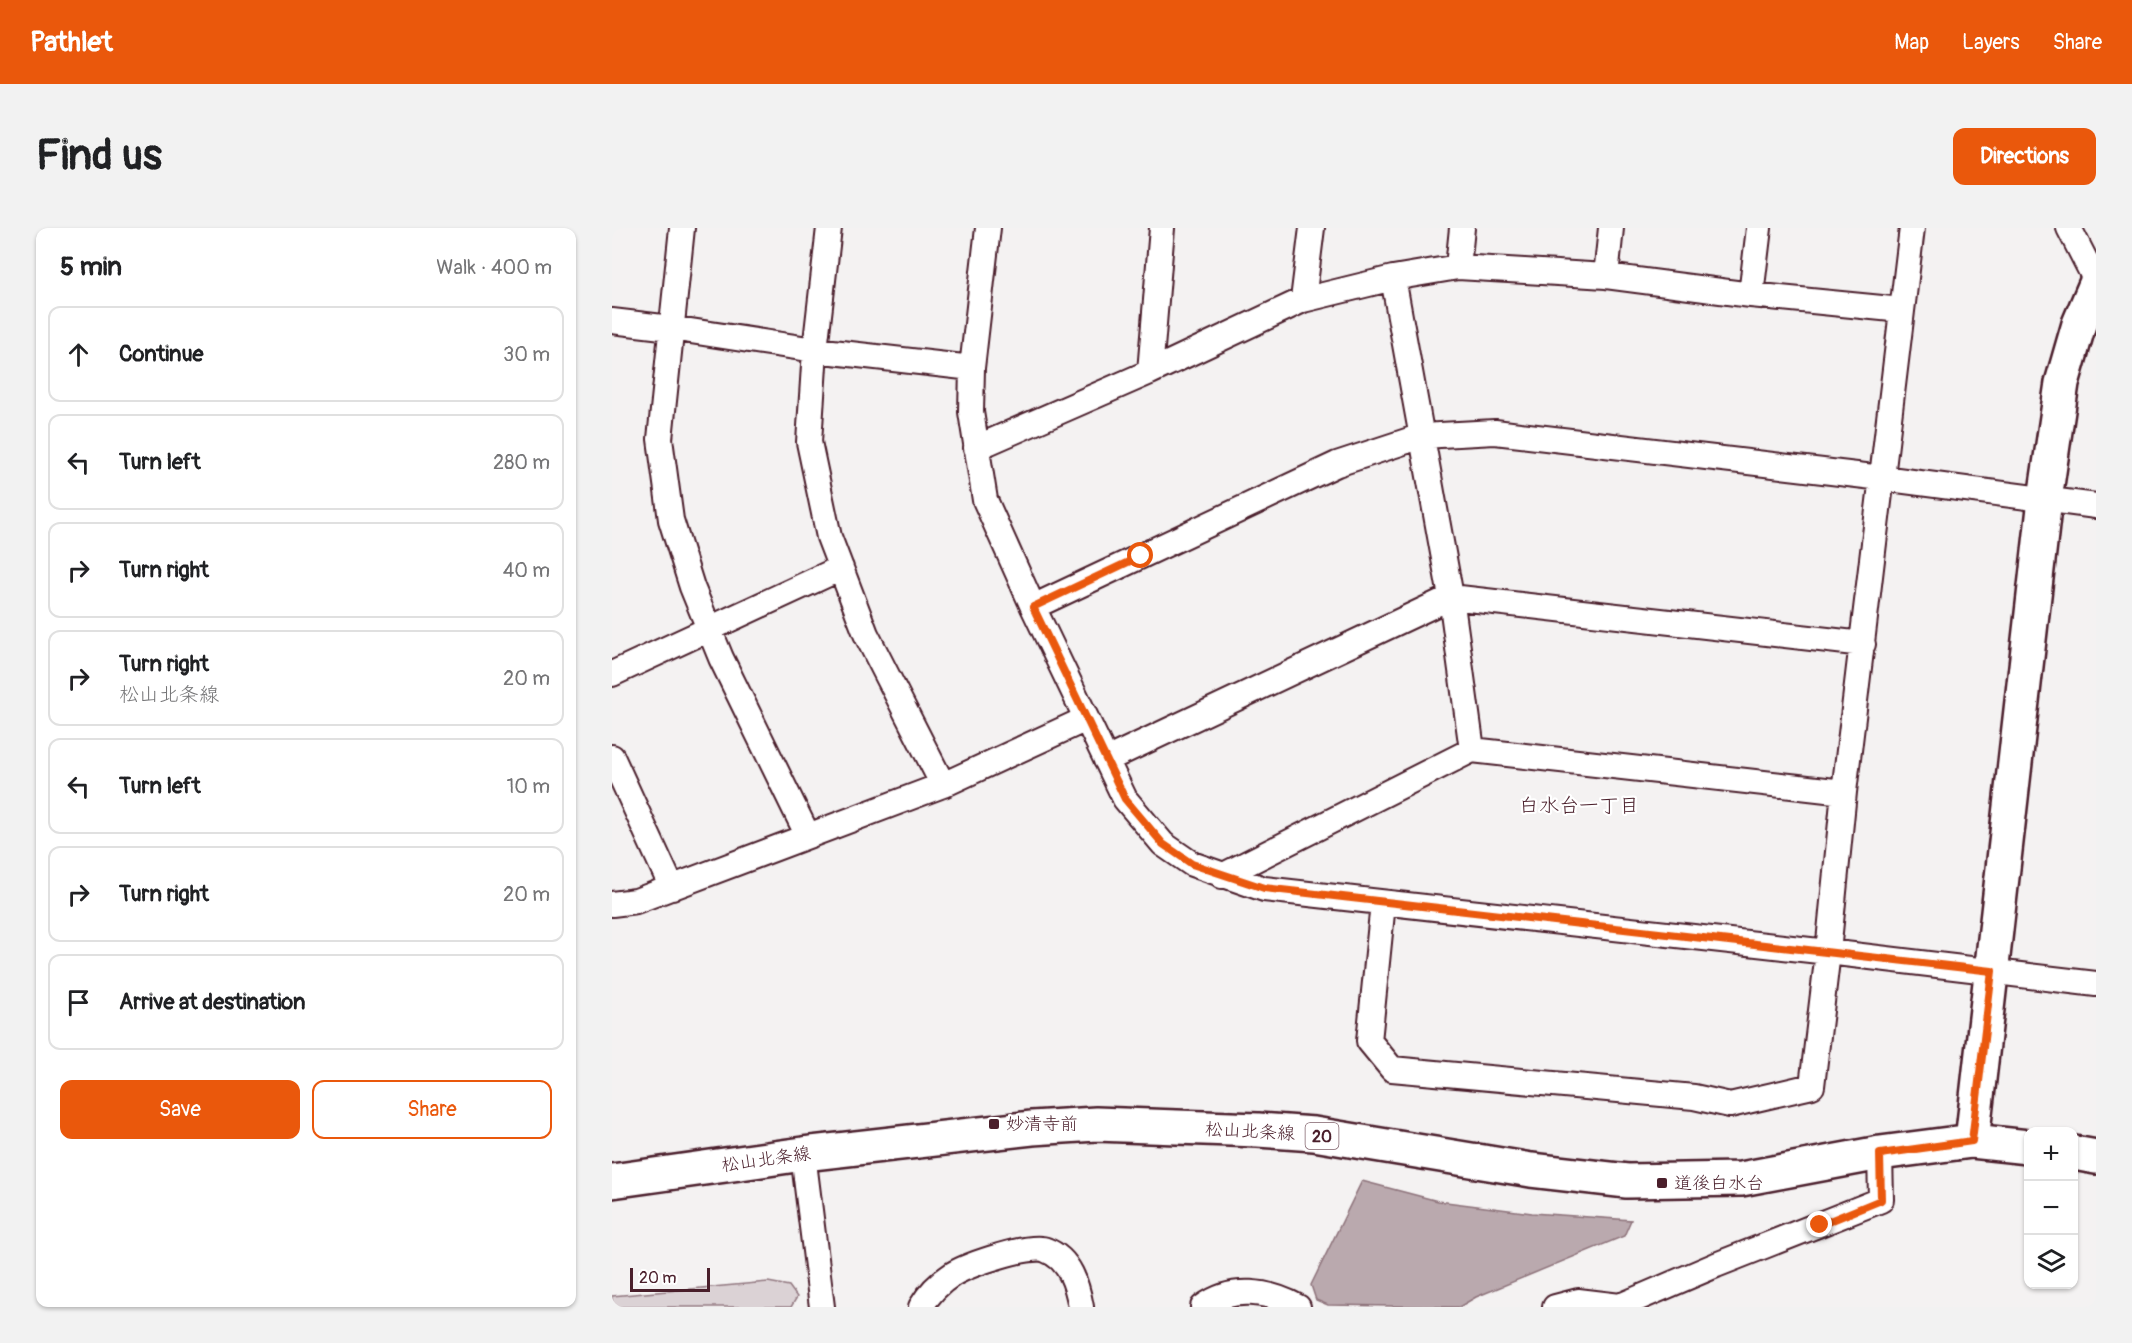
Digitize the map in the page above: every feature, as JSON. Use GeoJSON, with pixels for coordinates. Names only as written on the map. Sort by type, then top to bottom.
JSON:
{"type":"FeatureCollection","features":[{"type":"Feature","properties":{"kind":"main road"},"geometry":{"type":"LineString","coordinates":[[1972,1141],[2045,499],[2062,383],[2079,324],[2096,282]]}},
{"type":"Feature","properties":{"kind":"main road","name":"松山北条線"},"geometry":{"type":"LineString","coordinates":[[612,1181],[803,1154],[1032,1128],[1096,1124],[1314,1134],[1531,1170],[1627,1181],[1741,1179],[1880,1154],[1972,1141],[2024,1147]]}},
{"type":"Feature","properties":{"kind":"main road"},"geometry":{"type":"LineString","coordinates":[[2078,1154],[2096,1157]]}},
{"type":"Feature","properties":{"kind":"street"},"geometry":{"type":"LineString","coordinates":[[682,228],[660,439],[671,520],[692,587],[721,658],[808,836]]}},
{"type":"Feature","properties":{"kind":"street"},"geometry":{"type":"LineString","coordinates":[[829,228],[815,350],[809,442],[829,537],[866,634],[943,785]]}},
{"type":"Feature","properties":{"kind":"street"},"geometry":{"type":"LineString","coordinates":[[988,228],[972,368],[970,412],[985,500],[1033,607],[1125,799],[1163,844],[1192,864],[1222,876],[1264,888],[2096,984]]}},
{"type":"Feature","properties":{"kind":"street"},"geometry":{"type":"LineString","coordinates":[[1150,372],[1162,228]]}},
{"type":"Feature","properties":{"kind":"street"},"geometry":{"type":"LineString","coordinates":[[1303,300],[1312,228]]}},
{"type":"Feature","properties":{"kind":"street"},"geometry":{"type":"LineString","coordinates":[[1458,267],[1462,228]]}},
{"type":"Feature","properties":{"kind":"street"},"geometry":{"type":"LineString","coordinates":[[1606,276],[1611,228]]}},
{"type":"Feature","properties":{"kind":"street"},"geometry":{"type":"LineString","coordinates":[[1750,295],[1759,228]]}},
{"type":"Feature","properties":{"kind":"street"},"geometry":{"type":"LineString","coordinates":[[1383,903],[1369,1041],[1392,1069],[1694,1097],[1730,1105],[1812,1086],[1912,228]]}},
{"type":"Feature","properties":{"kind":"street"},"geometry":{"type":"LineString","coordinates":[[2068,228],[2096,282]]}},
{"type":"Feature","properties":{"kind":"street"},"geometry":{"type":"LineString","coordinates":[[976,448],[1150,372],[1303,300],[1393,278],[1458,267],[1606,276],[1750,295],[1902,310]]}},
{"type":"Feature","properties":{"kind":"street"},"geometry":{"type":"LineString","coordinates":[[1393,278],[1451,597],[1472,750]]}},
{"type":"Feature","properties":{"kind":"street"},"geometry":{"type":"LineString","coordinates":[[612,321],[815,350],[972,368]]}},
{"type":"Feature","properties":{"kind":"street"},"geometry":{"type":"LineString","coordinates":[[1033,607],[1337,464],[1422,436],[1495,432],[2096,506]]}},
{"type":"Feature","properties":{"kind":"street"},"geometry":{"type":"LineString","coordinates":[[612,674],[841,568]]}},
{"type":"Feature","properties":{"kind":"street"},"geometry":{"type":"LineString","coordinates":[[1106,760],[1451,597],[1863,644]]}},
{"type":"Feature","properties":{"kind":"street"},"geometry":{"type":"LineString","coordinates":[[612,904],[636,901],[943,785],[1086,719]]}},
{"type":"Feature","properties":{"kind":"street"},"geometry":{"type":"LineString","coordinates":[[1222,876],[1472,750],[1845,792]]}},
{"type":"Feature","properties":{"kind":"street"},"geometry":{"type":"LineString","coordinates":[[612,757],[672,888]]}},
{"type":"Feature","properties":{"kind":"street"},"geometry":{"type":"LineString","coordinates":[[803,1154],[822,1307]]}},
{"type":"Feature","properties":{"kind":"street"},"geometry":{"type":"LineString","coordinates":[[1555,1307],[1578,1301],[1620,1306],[1716,1265],[1881,1200],[1880,1154]]}},
{"type":"Feature","properties":{"kind":"street"},"geometry":{"type":"LineString","coordinates":[[921,1307],[928,1293],[954,1273],[1019,1250],[1046,1249],[1066,1265],[1077,1286],[1081,1307]]}},
{"type":"Feature","properties":{"kind":"street"},"geometry":{"type":"LineString","coordinates":[[1203,1307],[1235,1293],[1255,1292],[1279,1297],[1298,1307]]}},
{"type":"Feature","properties":{"kind":"shaded area"},"geometry":{"type":"Polygon","coordinates":[[[1362,1181],[1438,1201],[1532,1213],[1631,1220],[1624,1236],[1476,1297],[1459,1307],[1328,1305],[1316,1300],[1311,1285],[1362,1181]]]}},
{"type":"Feature","properties":{"kind":"shaded area"},"geometry":{"type":"Polygon","coordinates":[[[768,1282],[789,1286],[797,1297],[791,1307],[612,1307],[612,1296],[768,1282]]]}},
{"type":"Feature","properties":{"kind":"place","name":"妙清寺前"},"geometry":{"type":"Point","coordinates":[994,1124]}},
{"type":"Feature","properties":{"kind":"place","name":"道後白水台"},"geometry":{"type":"Point","coordinates":[1662,1183]}},
{"type":"Feature","properties":{"kind":"district","name":"白水台一丁目"},"geometry":{"type":"Point","coordinates":[1579,805]}},
{"type":"Feature","properties":{"kind":"route"},"geometry":{"type":"LineString","coordinates":[[1141,556],[1033,607],[1125,799],[1163,844],[1192,864],[1222,876],[1264,888],[1992,971],[1972,1141],[1880,1154],[1881,1200],[1820,1225]]}}]}
